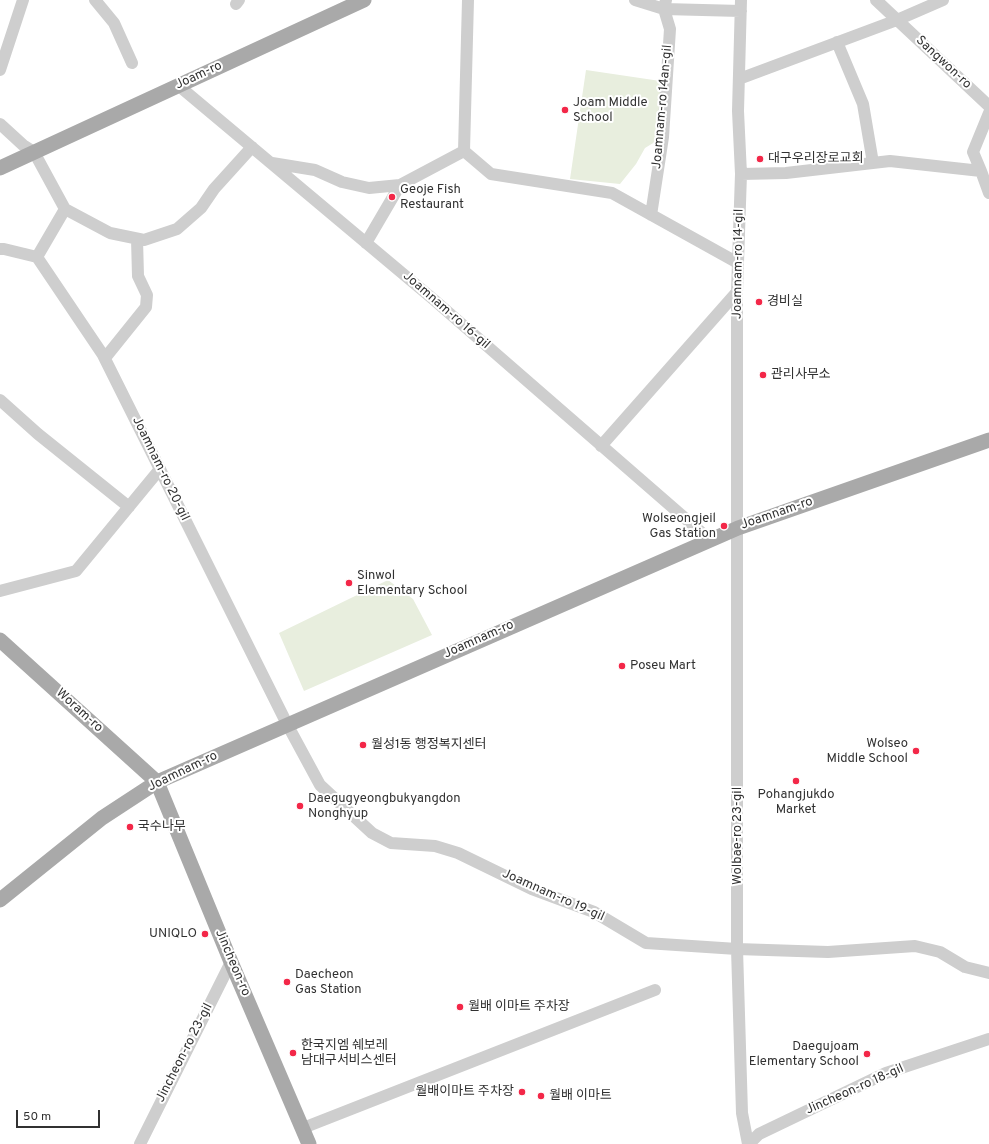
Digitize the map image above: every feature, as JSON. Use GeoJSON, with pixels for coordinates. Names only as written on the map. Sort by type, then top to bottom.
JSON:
{"type":"FeatureCollection","features":[{"type":"Feature","properties":{"kind":"main road","name":"Joam-ro"},"geometry":{"type":"LineString","coordinates":[[0,168],[361,1]]}},
{"type":"Feature","properties":{"kind":"main road","name":"Joamnam-ro"},"geometry":{"type":"LineString","coordinates":[[0,900],[102,818],[157,782],[738,528],[989,440]]}},
{"type":"Feature","properties":{"kind":"main road","name":"Woram-ro"},"geometry":{"type":"LineString","coordinates":[[0,640],[157,782]]}},
{"type":"Feature","properties":{"kind":"main road","name":"Jincheon-ro"},"geometry":{"type":"LineString","coordinates":[[157,782],[231,962],[309,1144]]}},
{"type":"Feature","properties":{"kind":"street"},"geometry":{"type":"LineString","coordinates":[[0,70],[23,0]]}},
{"type":"Feature","properties":{"kind":"street"},"geometry":{"type":"LineString","coordinates":[[95,0],[114,23],[132,63]]}},
{"type":"Feature","properties":{"kind":"street"},"geometry":{"type":"LineString","coordinates":[[464,151],[468,0]]}},
{"type":"Feature","properties":{"kind":"street"},"geometry":{"type":"LineString","coordinates":[[635,0],[665,5],[741,6]]}},
{"type":"Feature","properties":{"kind":"street","name":"Sangwon-ro"},"geometry":{"type":"LineString","coordinates":[[876,0],[989,106]]}},
{"type":"Feature","properties":{"kind":"street"},"geometry":{"type":"LineString","coordinates":[[739,80],[897,20],[943,0]]}},
{"type":"Feature","properties":{"kind":"street","name":"Joamnam-ro 14an-gil"},"geometry":{"type":"LineString","coordinates":[[651,215],[663,137],[670,28],[665,5]]}},
{"type":"Feature","properties":{"kind":"street","name":"Joamnam-ro 14-gil"},"geometry":{"type":"LineString","coordinates":[[738,528],[737,292],[741,174],[738,111],[741,6]]}},
{"type":"Feature","properties":{"kind":"street"},"geometry":{"type":"LineString","coordinates":[[838,42],[863,104],[873,163]]}},
{"type":"Feature","properties":{"kind":"street","name":"Joamnam-ro 16-gil"},"geometry":{"type":"LineString","coordinates":[[179,86],[433,299],[710,540]]}},
{"type":"Feature","properties":{"kind":"street"},"geometry":{"type":"LineString","coordinates":[[989,112],[973,152],[989,193]]}},
{"type":"Feature","properties":{"kind":"street"},"geometry":{"type":"LineString","coordinates":[[0,124],[34,152],[65,209],[110,233],[144,240],[177,229],[201,208],[214,189],[252,147]]}},
{"type":"Feature","properties":{"kind":"street"},"geometry":{"type":"LineString","coordinates":[[270,163],[315,170],[342,182],[369,188],[400,185],[464,151]]}},
{"type":"Feature","properties":{"kind":"street"},"geometry":{"type":"LineString","coordinates":[[464,151],[491,174],[612,193],[738,263]]}},
{"type":"Feature","properties":{"kind":"street"},"geometry":{"type":"LineString","coordinates":[[741,174],[786,173],[890,161],[981,172]]}},
{"type":"Feature","properties":{"kind":"street"},"geometry":{"type":"LineString","coordinates":[[366,243],[400,185]]}},
{"type":"Feature","properties":{"kind":"street"},"geometry":{"type":"LineString","coordinates":[[0,249],[37,257],[65,209]]}},
{"type":"Feature","properties":{"kind":"street"},"geometry":{"type":"LineString","coordinates":[[105,358],[146,307],[147,295],[138,276],[137,239]]}},
{"type":"Feature","properties":{"kind":"street","name":"Joamnam-ro 20-gil"},"geometry":{"type":"LineString","coordinates":[[37,257],[105,358],[287,724]]}},
{"type":"Feature","properties":{"kind":"street"},"geometry":{"type":"LineString","coordinates":[[601,446],[737,292]]}},
{"type":"Feature","properties":{"kind":"street"},"geometry":{"type":"LineString","coordinates":[[0,400],[38,434],[129,507]]}},
{"type":"Feature","properties":{"kind":"street"},"geometry":{"type":"LineString","coordinates":[[0,591],[76,571],[160,469]]}},
{"type":"Feature","properties":{"kind":"street","name":"Wolbae-ro 23-gil"},"geometry":{"type":"LineString","coordinates":[[738,528],[737,949],[742,1113],[749,1144]]}},
{"type":"Feature","properties":{"kind":"street","name":"Joamnam-ro 19-gil"},"geometry":{"type":"LineString","coordinates":[[287,724],[320,785],[372,833],[391,843],[435,846],[458,853],[532,889],[594,912],[646,943],[737,949],[828,952],[915,946],[940,952],[965,967],[989,973]]}},
{"type":"Feature","properties":{"kind":"street","name":"Jincheon-ro 23-gil"},"geometry":{"type":"LineString","coordinates":[[140,1144],[231,962]]}},
{"type":"Feature","properties":{"kind":"street"},"geometry":{"type":"LineString","coordinates":[[303,1128],[655,990]]}},
{"type":"Feature","properties":{"kind":"street","name":"Jincheon-ro 18-gil"},"geometry":{"type":"LineString","coordinates":[[749,1144],[759,1134],[886,1073],[989,1040]]}},
{"type":"Feature","properties":{"kind":"green space"},"geometry":{"type":"Polygon","coordinates":[[[586,70],[667,82],[663,137],[645,148],[636,164],[620,184],[570,179],[586,70]]]}},
{"type":"Feature","properties":{"kind":"green space"},"geometry":{"type":"Polygon","coordinates":[[[388,580],[413,599],[432,635],[304,691],[279,633],[388,580]]]}},
{"type":"Feature","properties":{"kind":"place","name":"Joam Middle School"},"geometry":{"type":"Point","coordinates":[565,110]}},
{"type":"Feature","properties":{"kind":"place","name":"대구우리장로교회"},"geometry":{"type":"Point","coordinates":[760,159]}},
{"type":"Feature","properties":{"kind":"place","name":"Geoje Fish Restaurant"},"geometry":{"type":"Point","coordinates":[392,197]}},
{"type":"Feature","properties":{"kind":"place","name":"경비실"},"geometry":{"type":"Point","coordinates":[759,302]}},
{"type":"Feature","properties":{"kind":"place","name":"관리사무소"},"geometry":{"type":"Point","coordinates":[763,375]}},
{"type":"Feature","properties":{"kind":"place","name":"Wolseongjeil Gas Station"},"geometry":{"type":"Point","coordinates":[724,526]}},
{"type":"Feature","properties":{"kind":"place","name":"Sinwol Elementary School"},"geometry":{"type":"Point","coordinates":[349,583]}},
{"type":"Feature","properties":{"kind":"place","name":"Poseu Mart"},"geometry":{"type":"Point","coordinates":[622,666]}},
{"type":"Feature","properties":{"kind":"place","name":"월성1동 행정복지센터"},"geometry":{"type":"Point","coordinates":[363,745]}},
{"type":"Feature","properties":{"kind":"place","name":"Wolseo Middle School"},"geometry":{"type":"Point","coordinates":[916,751]}},
{"type":"Feature","properties":{"kind":"place","name":"Pohangjukdo Market"},"geometry":{"type":"Point","coordinates":[796,781]}},
{"type":"Feature","properties":{"kind":"place","name":"Daegugyeongbukyangdon Nonghyup"},"geometry":{"type":"Point","coordinates":[300,806]}},
{"type":"Feature","properties":{"kind":"place","name":"국수나무"},"geometry":{"type":"Point","coordinates":[130,827]}},
{"type":"Feature","properties":{"kind":"place","name":"UNIQLO"},"geometry":{"type":"Point","coordinates":[205,934]}},
{"type":"Feature","properties":{"kind":"place","name":"Daecheon Gas Station"},"geometry":{"type":"Point","coordinates":[287,982]}},
{"type":"Feature","properties":{"kind":"place","name":"월배 이마트 주차장"},"geometry":{"type":"Point","coordinates":[460,1007]}},
{"type":"Feature","properties":{"kind":"place","name":"한국지엠 쉐보레 남대구서비스센터"},"geometry":{"type":"Point","coordinates":[293,1053]}},
{"type":"Feature","properties":{"kind":"place","name":"Daegujoam Elementary School"},"geometry":{"type":"Point","coordinates":[867,1054]}},
{"type":"Feature","properties":{"kind":"place","name":"월배이마트 주차장"},"geometry":{"type":"Point","coordinates":[522,1092]}},
{"type":"Feature","properties":{"kind":"place","name":"월배 이마트"},"geometry":{"type":"Point","coordinates":[541,1096]}}]}
